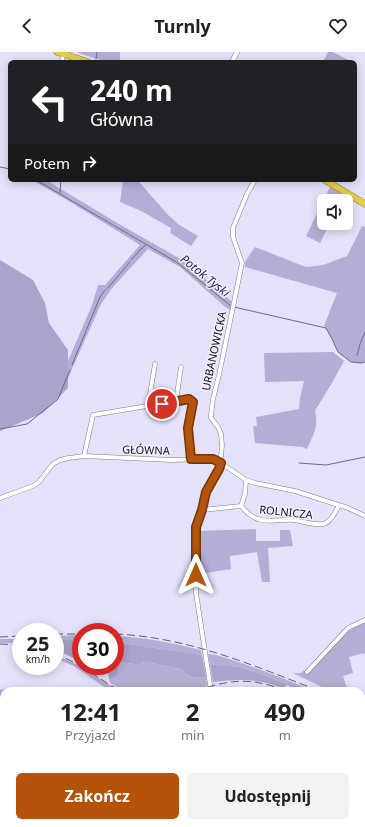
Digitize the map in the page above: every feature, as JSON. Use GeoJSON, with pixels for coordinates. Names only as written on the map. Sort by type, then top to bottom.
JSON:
{"type":"FeatureCollection","features":[{"type":"Feature","properties":{"kind":"highway"},"geometry":{"type":"LineString","coordinates":[[56,52],[82,60]]}},
{"type":"Feature","properties":{"kind":"highway"},"geometry":{"type":"LineString","coordinates":[[328,182],[365,204]]}},
{"type":"Feature","properties":{"kind":"street"},"geometry":{"type":"LineString","coordinates":[[62,60],[63,54]]}},
{"type":"Feature","properties":{"kind":"street","name":"URBANOWICKA"},"geometry":{"type":"LineString","coordinates":[[210,687],[196,593],[196,527],[206,492],[221,463],[221,434],[211,415],[213,399],[242,263],[233,237],[233,228],[247,194],[254,182]]}},
{"type":"Feature","properties":{"kind":"street"},"geometry":{"type":"LineString","coordinates":[[148,406],[155,364]]}},
{"type":"Feature","properties":{"kind":"street"},"geometry":{"type":"LineString","coordinates":[[176,401],[181,367]]}},
{"type":"Feature","properties":{"kind":"street"},"geometry":{"type":"LineString","coordinates":[[84,456],[93,416],[189,399],[193,402],[188,428],[191,459]]}},
{"type":"Feature","properties":{"kind":"street","name":"GŁÓWNA"},"geometry":{"type":"LineString","coordinates":[[0,498],[33,486],[39,482],[52,464],[69,458],[84,456],[171,460],[213,459],[246,480],[295,491],[356,511],[365,516]]}},
{"type":"Feature","properties":{"kind":"street"},"geometry":{"type":"LineString","coordinates":[[202,510],[241,506],[245,494],[246,480]]}},
{"type":"Feature","properties":{"kind":"street","name":"ROLNICZA"},"geometry":{"type":"LineString","coordinates":[[241,506],[249,514],[261,520],[292,520],[326,524],[331,519],[339,505]]}},
{"type":"Feature","properties":{"kind":"street"},"geometry":{"type":"LineString","coordinates":[[308,672],[348,628],[365,620]]}},
{"type":"Feature","properties":{"kind":"shaded area"},"geometry":{"type":"Polygon","coordinates":[[[75,52],[120,52],[120,60],[101,60],[75,52]]]}},
{"type":"Feature","properties":{"kind":"shaded area"},"geometry":{"type":"Polygon","coordinates":[[[328,52],[333,52],[348,60],[324,60],[328,52]]]}},
{"type":"Feature","properties":{"kind":"shaded area"},"geometry":{"type":"Polygon","coordinates":[[[35,182],[49,182],[186,262],[231,301],[230,310],[180,267],[148,249],[113,287],[101,304],[68,378],[68,361],[92,305],[98,285],[105,285],[140,245],[35,182]]]}},
{"type":"Feature","properties":{"kind":"shaded area"},"geometry":{"type":"Polygon","coordinates":[[[123,182],[138,182],[168,215],[178,224],[198,236],[191,246],[170,233],[171,228],[141,211],[120,202],[123,182]]]}},
{"type":"Feature","properties":{"kind":"shaded area"},"geometry":{"type":"Polygon","coordinates":[[[330,187],[342,194],[327,194],[330,187]]]}},
{"type":"Feature","properties":{"kind":"shaded area"},"geometry":{"type":"Polygon","coordinates":[[[317,214],[317,230],[326,230],[320,243],[306,236],[317,214]]]}},
{"type":"Feature","properties":{"kind":"shaded area"},"geometry":{"type":"Polygon","coordinates":[[[362,226],[365,227],[365,362],[361,363],[351,362],[338,352],[324,326],[337,293],[245,267],[245,262],[255,247],[306,267],[323,265],[347,256],[362,226]]]}},
{"type":"Feature","properties":{"kind":"shaded area"},"geometry":{"type":"Polygon","coordinates":[[[0,260],[33,280],[45,303],[49,323],[68,350],[68,388],[43,413],[0,431],[0,260]]]}},
{"type":"Feature","properties":{"kind":"shaded area"},"geometry":{"type":"Polygon","coordinates":[[[333,352],[344,361],[315,411],[316,426],[307,449],[302,447],[255,443],[253,426],[257,426],[256,417],[299,409],[304,381],[265,382],[264,353],[333,352]]]}},
{"type":"Feature","properties":{"kind":"shaded area"},"geometry":{"type":"Polygon","coordinates":[[[256,529],[256,541],[280,541],[280,530],[290,530],[293,546],[268,548],[270,582],[262,582],[257,552],[230,556],[231,569],[199,574],[198,531],[256,529]]]}},
{"type":"Feature","properties":{"kind":"shaded area"},"geometry":{"type":"Polygon","coordinates":[[[365,622],[365,655],[364,653],[349,657],[353,673],[343,676],[347,687],[322,687],[293,673],[301,673],[304,670],[308,674],[347,632],[365,622]]]}},
{"type":"Feature","properties":{"kind":"shaded area"},"geometry":{"type":"Polygon","coordinates":[[[72,635],[72,640],[64,640],[64,636],[72,635]]]}},
{"type":"Feature","properties":{"kind":"shaded area"},"geometry":{"type":"Polygon","coordinates":[[[124,637],[147,639],[201,650],[202,655],[124,643],[124,637]]]}},
{"type":"Feature","properties":{"kind":"shaded area"},"geometry":{"type":"Polygon","coordinates":[[[0,639],[12,639],[12,643],[0,643],[0,639]]]}},
{"type":"Feature","properties":{"kind":"shaded area"},"geometry":{"type":"Polygon","coordinates":[[[64,640],[72,640],[72,658],[64,654],[64,640]]]}},
{"type":"Feature","properties":{"kind":"shaded area"},"geometry":{"type":"Polygon","coordinates":[[[124,643],[202,655],[206,677],[194,678],[186,674],[181,669],[142,661],[141,665],[124,662],[124,643]]]}},
{"type":"Feature","properties":{"kind":"shaded area"},"geometry":{"type":"Polygon","coordinates":[[[208,654],[221,656],[303,687],[289,687],[290,686],[269,677],[240,667],[210,664],[208,654]]]}},
{"type":"Feature","properties":{"kind":"shaded area"},"geometry":{"type":"Polygon","coordinates":[[[64,659],[72,662],[72,665],[64,662],[64,659]]]}},
{"type":"Feature","properties":{"kind":"shaded area"},"geometry":{"type":"Polygon","coordinates":[[[142,661],[181,669],[186,674],[194,678],[206,677],[207,686],[118,687],[110,683],[109,680],[117,675],[124,675],[124,662],[141,665],[142,661]]]}},
{"type":"Feature","properties":{"kind":"shaded area"},"geometry":{"type":"Polygon","coordinates":[[[210,664],[240,667],[288,685],[279,687],[264,682],[248,680],[213,682],[210,664]]]}},
{"type":"Feature","properties":{"kind":"shaded area"},"geometry":{"type":"Polygon","coordinates":[[[87,675],[94,675],[113,687],[104,687],[87,675]]]}},
{"type":"Feature","properties":{"kind":"shaded area"},"geometry":{"type":"Polygon","coordinates":[[[108,675],[117,675],[117,676],[109,680],[108,675]]]}},
{"type":"Feature","properties":{"kind":"waterway"},"geometry":{"type":"LineString","coordinates":[[96,59],[97,52]]}},
{"type":"Feature","properties":{"kind":"waterway","name":"Potok Tyski"},"geometry":{"type":"LineString","coordinates":[[0,167],[8,169]]}},
{"type":"Feature","properties":{"kind":"waterway","name":"Potok Tyski"},"geometry":{"type":"LineString","coordinates":[[39,182],[178,263],[231,306]]}},
{"type":"Feature","properties":{"kind":"waterway"},"geometry":{"type":"LineString","coordinates":[[60,193],[61,182]]}},
{"type":"Feature","properties":{"kind":"waterway"},"geometry":{"type":"LineString","coordinates":[[131,260],[146,245]]}},
{"type":"Feature","properties":{"kind":"waterway"},"geometry":{"type":"LineString","coordinates":[[107,289],[130,262]]}},
{"type":"Feature","properties":{"kind":"waterway"},"geometry":{"type":"LineString","coordinates":[[72,365],[100,297],[105,290]]}},
{"type":"Feature","properties":{"kind":"waterway","name":"Potok Tyski"},"geometry":{"type":"LineString","coordinates":[[234,307],[326,328],[338,352],[351,362],[365,362]]}},
{"type":"Feature","properties":{"kind":"waterway"},"geometry":{"type":"LineString","coordinates":[[357,355],[365,332]]}},
{"type":"Feature","properties":{"kind":"waterway"},"geometry":{"type":"LineString","coordinates":[[0,429],[27,424],[57,400],[70,370]]}},
{"type":"Feature","properties":{"kind":"waterway"},"geometry":{"type":"LineString","coordinates":[[299,463],[326,465],[365,457]]}},
{"type":"Feature","properties":{"kind":"railway"},"geometry":{"type":"LineString","coordinates":[[64,634],[72,634]]}},
{"type":"Feature","properties":{"kind":"railway"},"geometry":{"type":"LineString","coordinates":[[124,635],[142,636],[194,646],[244,662],[308,687]]}},
{"type":"Feature","properties":{"kind":"railway"},"geometry":{"type":"LineString","coordinates":[[0,637],[12,636]]}},
{"type":"Feature","properties":{"kind":"railway"},"geometry":{"type":"LineString","coordinates":[[0,644],[12,645]]}},
{"type":"Feature","properties":{"kind":"railway"},"geometry":{"type":"LineString","coordinates":[[64,658],[72,662]]}},
{"type":"Feature","properties":{"kind":"railway"},"geometry":{"type":"LineString","coordinates":[[95,675],[114,687]]}},
{"type":"Feature","properties":{"kind":"railway"},"geometry":{"type":"LineString","coordinates":[[208,687],[241,681],[262,683],[276,687]]}},
{"type":"Feature","properties":{"kind":"route"},"geometry":{"type":"LineString","coordinates":[[162,404],[189,399],[193,402],[188,428],[191,459],[213,459],[221,463],[206,492],[196,527],[196,575]]}}]}
